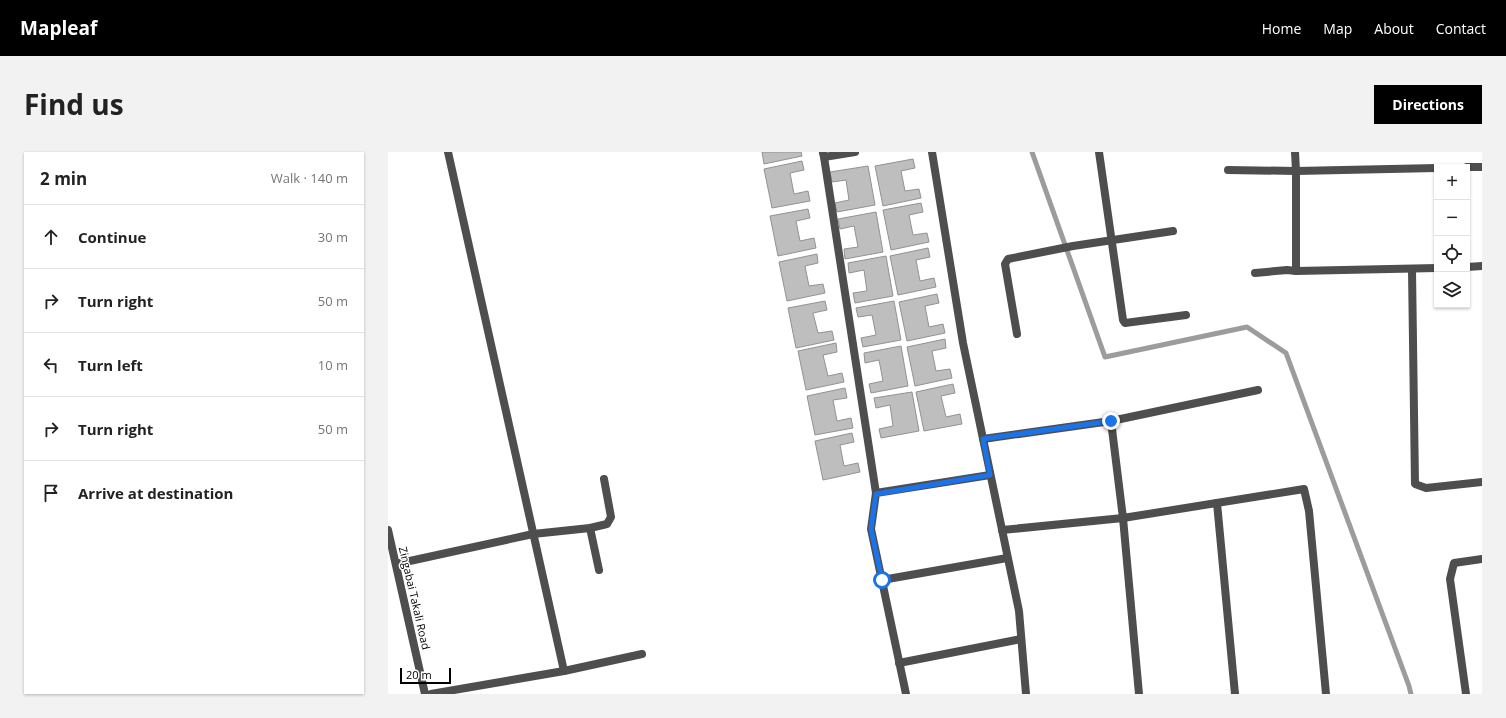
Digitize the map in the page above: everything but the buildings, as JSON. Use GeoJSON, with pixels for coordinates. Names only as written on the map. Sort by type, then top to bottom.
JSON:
{"type":"FeatureCollection","features":[{"type":"Feature","properties":{"kind":"street"},"geometry":{"type":"LineString","coordinates":[[448,152],[564,671]]}},
{"type":"Feature","properties":{"kind":"street"},"geometry":{"type":"LineString","coordinates":[[855,152],[823,154],[876,494],[871,529],[906,694]]}},
{"type":"Feature","properties":{"kind":"street"},"geometry":{"type":"LineString","coordinates":[[932,152],[963,343],[1019,611],[1026,694]]}},
{"type":"Feature","properties":{"kind":"street"},"geometry":{"type":"LineString","coordinates":[[1100,152],[1123,320],[1125,323],[1186,315]]}},
{"type":"Feature","properties":{"kind":"street"},"geometry":{"type":"LineString","coordinates":[[1295,152],[1296,271]]}},
{"type":"Feature","properties":{"kind":"street"},"geometry":{"type":"LineString","coordinates":[[1470,167],[1482,167]]}},
{"type":"Feature","properties":{"kind":"street"},"geometry":{"type":"LineString","coordinates":[[1228,170],[1296,171],[1434,168]]}},
{"type":"Feature","properties":{"kind":"street"},"geometry":{"type":"LineString","coordinates":[[1017,334],[1005,264],[1008,259],[1072,246],[1173,231]]}},
{"type":"Feature","properties":{"kind":"street"},"geometry":{"type":"LineString","coordinates":[[1470,267],[1482,266]]}},
{"type":"Feature","properties":{"kind":"street"},"geometry":{"type":"LineString","coordinates":[[1255,273],[1287,270],[1412,270],[1434,268]]}},
{"type":"Feature","properties":{"kind":"street"},"geometry":{"type":"LineString","coordinates":[[1412,270],[1416,484],[1426,488],[1482,482]]}},
{"type":"Feature","properties":{"kind":"street"},"geometry":{"type":"LineString","coordinates":[[983,439],[1111,421],[1258,390]]}},
{"type":"Feature","properties":{"kind":"street"},"geometry":{"type":"LineString","coordinates":[[1111,421],[1123,518],[1138,694]]}},
{"type":"Feature","properties":{"kind":"street"},"geometry":{"type":"LineString","coordinates":[[876,494],[990,475]]}},
{"type":"Feature","properties":{"kind":"street"},"geometry":{"type":"LineString","coordinates":[[396,564],[533,534],[590,528],[607,524],[611,517],[604,479]]}},
{"type":"Feature","properties":{"kind":"street"},"geometry":{"type":"LineString","coordinates":[[1002,530],[1123,518],[1304,489],[1309,511],[1326,694]]}},
{"type":"Feature","properties":{"kind":"street"},"geometry":{"type":"LineString","coordinates":[[1217,503],[1235,694]]}},
{"type":"Feature","properties":{"kind":"street"},"geometry":{"type":"LineString","coordinates":[[590,528],[599,570]]}},
{"type":"Feature","properties":{"kind":"street","name":"Zingabai Takali Road"},"geometry":{"type":"LineString","coordinates":[[388,530],[426,694]]}},
{"type":"Feature","properties":{"kind":"street"},"geometry":{"type":"LineString","coordinates":[[882,580],[1008,558]]}},
{"type":"Feature","properties":{"kind":"street"},"geometry":{"type":"LineString","coordinates":[[1466,694],[1450,579],[1454,563],[1482,558]]}},
{"type":"Feature","properties":{"kind":"street"},"geometry":{"type":"LineString","coordinates":[[899,663],[1021,639]]}},
{"type":"Feature","properties":{"kind":"street"},"geometry":{"type":"LineString","coordinates":[[431,694],[564,671],[642,654]]}},
{"type":"Feature","properties":{"kind":"waterway"},"geometry":{"type":"LineString","coordinates":[[1032,152],[1105,357],[1247,327],[1286,353],[1411,694]]}},
{"type":"Feature","properties":{"kind":"route"},"geometry":{"type":"LineString","coordinates":[[882,580],[871,529],[876,494],[990,475],[983,439],[1111,421]]}}]}
